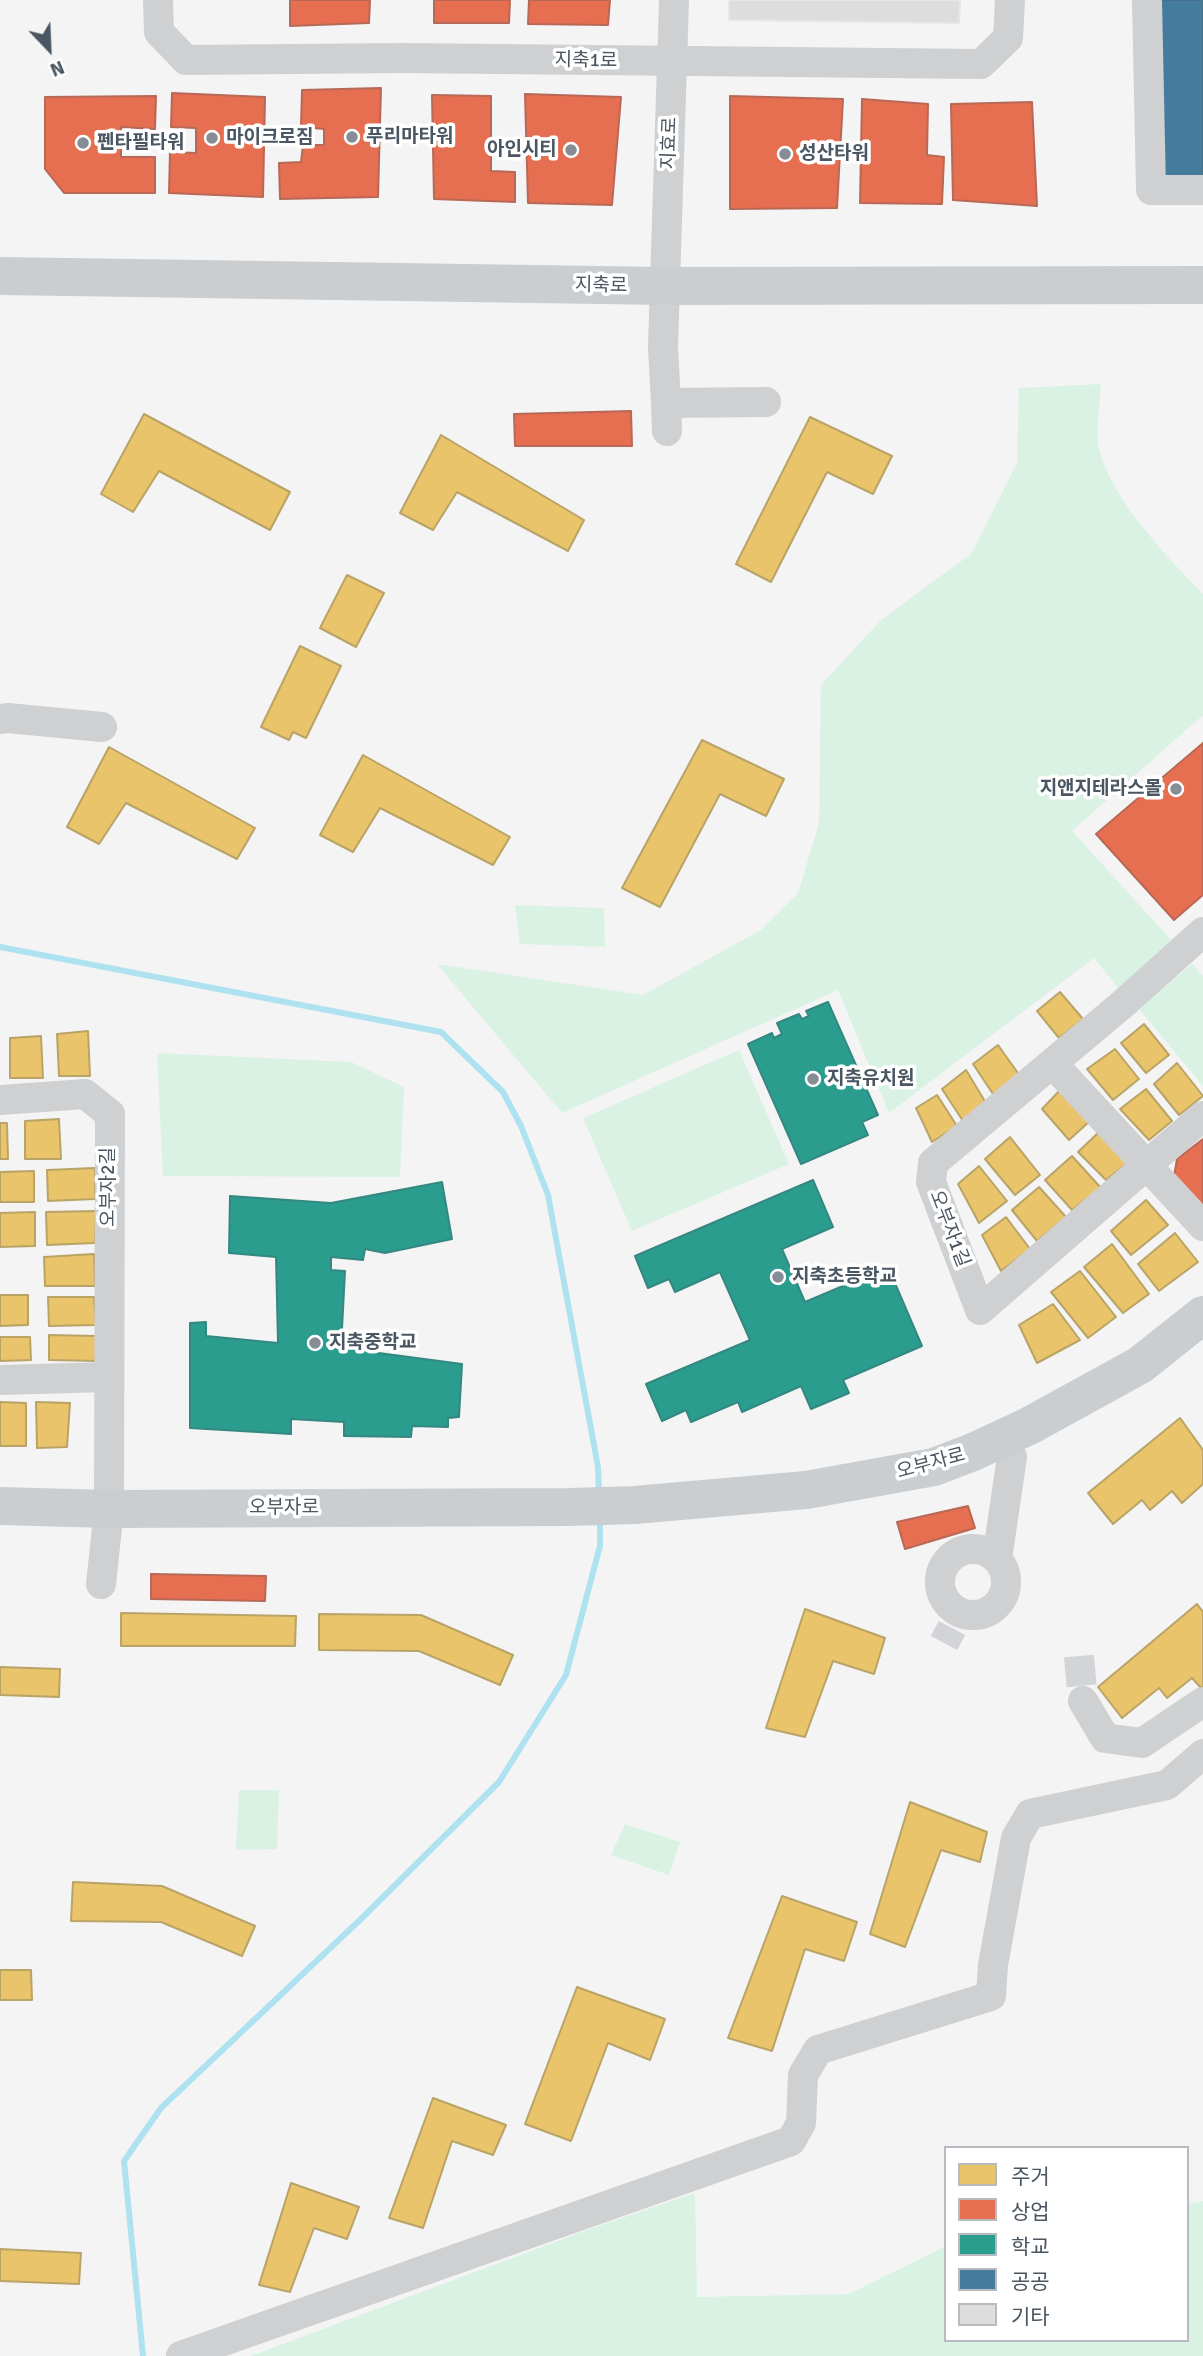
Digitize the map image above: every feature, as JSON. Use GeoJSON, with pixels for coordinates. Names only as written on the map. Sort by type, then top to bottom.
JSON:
{"type":"FeatureCollection","features":[{"type":"Feature","properties":{"kind":"main road","name":"지축로"},"geometry":{"type":"LineString","coordinates":[[0,276],[666,286],[1203,285]]}},
{"type":"Feature","properties":{"kind":"main road","name":"오부자로"},"geometry":{"type":"LineString","coordinates":[[0,1506],[109,1509],[569,1507],[806,1490],[934,1467],[1004,1438],[1140,1365],[1203,1315]]}},
{"type":"Feature","properties":{"kind":"street","name":"지축1로"},"geometry":{"type":"LineString","coordinates":[[158,0],[159,32],[186,60],[402,58],[981,64],[1008,38],[1010,0]]}},
{"type":"Feature","properties":{"kind":"street","name":"지효로"},"geometry":{"type":"LineString","coordinates":[[674,0],[663,347],[667,417],[766,402]]}},
{"type":"Feature","properties":{"kind":"street"},"geometry":{"type":"LineString","coordinates":[[1147,0],[1151,190],[1203,190]]}},
{"type":"Feature","properties":{"kind":"street"},"geometry":{"type":"LineString","coordinates":[[0,719],[102,726]]}},
{"type":"Feature","properties":{"kind":"street","name":"오부자1길"},"geometry":{"type":"LineString","coordinates":[[1203,932],[1052,1064],[933,1163],[931,1182],[980,1310],[1203,1116]]}},
{"type":"Feature","properties":{"kind":"street"},"geometry":{"type":"LineString","coordinates":[[1052,1064],[1203,1226]]}},
{"type":"Feature","properties":{"kind":"street","name":"오부자2길"},"geometry":{"type":"LineString","coordinates":[[0,1100],[85,1094],[110,1114],[109,1509],[101,1584]]}},
{"type":"Feature","properties":{"kind":"street"},"geometry":{"type":"LineString","coordinates":[[0,1380],[108,1377]]}},
{"type":"Feature","properties":{"kind":"street"},"geometry":{"type":"LineString","coordinates":[[997,1559],[979,1549],[968,1549],[958,1552],[944,1567],[940,1577],[943,1597],[955,1620],[982,1615],[992,1610],[1001,1602],[1007,1580],[1004,1568],[997,1559],[1012,1457],[1004,1438]]}},
{"type":"Feature","properties":{"kind":"street"},"geometry":{"type":"LineString","coordinates":[[1083,1701],[1105,1738],[1142,1744],[1203,1702]]}},
{"type":"Feature","properties":{"kind":"street"},"geometry":{"type":"LineString","coordinates":[[181,2356],[791,2141],[801,2123],[803,2076],[818,2050],[991,1996],[993,1965],[1016,1838],[1030,1814],[1167,1785],[1203,1754]]}},
{"type":"Feature","properties":{"kind":"green space"},"geometry":{"type":"Polygon","coordinates":[[[1101,384],[1098,442],[1105,468],[1115,488],[1142,527],[1203,594],[1203,715],[1072,831],[1172,941],[1118,988],[1094,958],[889,1113],[838,990],[562,1113],[437,964],[643,995],[761,930],[798,893],[819,823],[821,685],[882,619],[971,554],[1017,463],[1019,388],[1101,384]]]}},
{"type":"Feature","properties":{"kind":"green space"},"geometry":{"type":"Polygon","coordinates":[[[515,905],[604,908],[605,947],[520,944],[515,905]]]}},
{"type":"Feature","properties":{"kind":"green space"},"geometry":{"type":"Polygon","coordinates":[[[1192,964],[1203,976],[1203,1086],[1139,1009],[1192,964]]]}},
{"type":"Feature","properties":{"kind":"green space"},"geometry":{"type":"Polygon","coordinates":[[[739,1050],[789,1164],[632,1231],[583,1118],[739,1050]]]}},
{"type":"Feature","properties":{"kind":"green space"},"geometry":{"type":"Polygon","coordinates":[[[157,1053],[351,1062],[404,1087],[400,1177],[163,1176],[157,1053]]]}},
{"type":"Feature","properties":{"kind":"green space"},"geometry":{"type":"Polygon","coordinates":[[[239,1790],[279,1790],[277,1849],[236,1850],[239,1790]]]}},
{"type":"Feature","properties":{"kind":"green space"},"geometry":{"type":"Polygon","coordinates":[[[625,1824],[680,1842],[669,1875],[611,1855],[625,1824]]]}},
{"type":"Feature","properties":{"kind":"green space"},"geometry":{"type":"Polygon","coordinates":[[[695,2193],[697,2297],[849,2294],[944,2247],[944,2342],[1189,2342],[1189,2204],[1203,2201],[1203,2356],[251,2356],[587,2230],[695,2193]]]}},
{"type":"Feature","properties":{"kind":"building: 주거"},"geometry":{"type":"Polygon","coordinates":[[[144,414],[290,492],[270,530],[159,471],[133,512],[101,494],[144,414]]]}},
{"type":"Feature","properties":{"kind":"building: 주거"},"geometry":{"type":"Polygon","coordinates":[[[810,417],[892,456],[873,494],[827,472],[771,582],[736,564],[810,417]]]}},
{"type":"Feature","properties":{"kind":"building: 주거"},"geometry":{"type":"Polygon","coordinates":[[[441,435],[584,520],[568,551],[457,492],[433,530],[400,513],[441,435]]]}},
{"type":"Feature","properties":{"kind":"building: 주거"},"geometry":{"type":"Polygon","coordinates":[[[347,575],[384,593],[356,647],[320,628],[347,575]]]}},
{"type":"Feature","properties":{"kind":"building: 주거"},"geometry":{"type":"Polygon","coordinates":[[[300,646],[341,666],[306,738],[293,732],[289,740],[261,727],[300,646]]]}},
{"type":"Feature","properties":{"kind":"building: 주거"},"geometry":{"type":"Polygon","coordinates":[[[702,740],[784,779],[766,816],[720,794],[660,907],[622,888],[702,740]]]}},
{"type":"Feature","properties":{"kind":"building: 주거"},"geometry":{"type":"Polygon","coordinates":[[[109,747],[255,828],[237,859],[126,803],[99,844],[67,827],[109,747]]]}},
{"type":"Feature","properties":{"kind":"building: 주거"},"geometry":{"type":"Polygon","coordinates":[[[363,755],[510,837],[493,865],[380,808],[353,852],[320,835],[363,755]]]}},
{"type":"Feature","properties":{"kind":"building: 주거"},"geometry":{"type":"Polygon","coordinates":[[[1060,992],[1083,1019],[1059,1038],[1037,1011],[1060,992]]]}},
{"type":"Feature","properties":{"kind":"building: 주거"},"geometry":{"type":"Polygon","coordinates":[[[1144,1024],[1169,1055],[1146,1073],[1121,1043],[1144,1024]]]}},
{"type":"Feature","properties":{"kind":"building: 주거"},"geometry":{"type":"Polygon","coordinates":[[[88,1031],[90,1076],[59,1076],[57,1034],[88,1031]]]}},
{"type":"Feature","properties":{"kind":"building: 주거"},"geometry":{"type":"Polygon","coordinates":[[[41,1036],[43,1078],[10,1078],[10,1038],[41,1036]]]}},
{"type":"Feature","properties":{"kind":"building: 주거"},"geometry":{"type":"Polygon","coordinates":[[[998,1045],[1020,1076],[995,1097],[973,1064],[998,1045]]]}},
{"type":"Feature","properties":{"kind":"building: 주거"},"geometry":{"type":"Polygon","coordinates":[[[1115,1049],[1139,1079],[1113,1100],[1087,1069],[1115,1049]]]}},
{"type":"Feature","properties":{"kind":"building: 주거"},"geometry":{"type":"Polygon","coordinates":[[[1177,1063],[1203,1096],[1179,1115],[1154,1084],[1177,1063]]]}},
{"type":"Feature","properties":{"kind":"building: 주거"},"geometry":{"type":"Polygon","coordinates":[[[966,1070],[986,1103],[963,1121],[942,1089],[966,1070]]]}},
{"type":"Feature","properties":{"kind":"building: 주거"},"geometry":{"type":"Polygon","coordinates":[[[1061,1089],[1091,1120],[1069,1140],[1042,1109],[1061,1089]]]}},
{"type":"Feature","properties":{"kind":"building: 주거"},"geometry":{"type":"Polygon","coordinates":[[[1146,1089],[1172,1121],[1149,1140],[1120,1109],[1146,1089]]]}},
{"type":"Feature","properties":{"kind":"building: 주거"},"geometry":{"type":"Polygon","coordinates":[[[937,1095],[957,1126],[932,1142],[916,1108],[937,1095]]]}},
{"type":"Feature","properties":{"kind":"building: 주거"},"geometry":{"type":"Polygon","coordinates":[[[59,1119],[61,1159],[25,1159],[25,1121],[59,1119]]]}},
{"type":"Feature","properties":{"kind":"building: 주거"},"geometry":{"type":"Polygon","coordinates":[[[0,1123],[7,1123],[8,1159],[0,1159],[0,1123]]]}},
{"type":"Feature","properties":{"kind":"building: 주거"},"geometry":{"type":"Polygon","coordinates":[[[1101,1130],[1129,1162],[1106,1180],[1078,1152],[1101,1130]]]}},
{"type":"Feature","properties":{"kind":"building: 주거"},"geometry":{"type":"Polygon","coordinates":[[[1010,1137],[1040,1175],[1015,1195],[985,1159],[1010,1137]]]}},
{"type":"Feature","properties":{"kind":"building: 주거"},"geometry":{"type":"Polygon","coordinates":[[[1072,1156],[1101,1188],[1072,1210],[1045,1180],[1072,1156]]]}},
{"type":"Feature","properties":{"kind":"building: 주거"},"geometry":{"type":"Polygon","coordinates":[[[979,1166],[1007,1201],[979,1223],[958,1184],[979,1166]]]}},
{"type":"Feature","properties":{"kind":"building: 주거"},"geometry":{"type":"Polygon","coordinates":[[[95,1168],[95,1199],[48,1201],[47,1170],[95,1168]]]}},
{"type":"Feature","properties":{"kind":"building: 주거"},"geometry":{"type":"Polygon","coordinates":[[[34,1171],[34,1202],[0,1202],[0,1172],[34,1171]]]}},
{"type":"Feature","properties":{"kind":"building: 주거"},"geometry":{"type":"Polygon","coordinates":[[[1039,1187],[1066,1217],[1037,1241],[1012,1210],[1039,1187]]]}},
{"type":"Feature","properties":{"kind":"building: 주거"},"geometry":{"type":"Polygon","coordinates":[[[1146,1200],[1168,1225],[1131,1255],[1111,1231],[1146,1200]]]}},
{"type":"Feature","properties":{"kind":"building: 주거"},"geometry":{"type":"Polygon","coordinates":[[[96,1211],[95,1243],[47,1245],[46,1212],[96,1211]]]}},
{"type":"Feature","properties":{"kind":"building: 주거"},"geometry":{"type":"Polygon","coordinates":[[[35,1212],[35,1246],[0,1247],[0,1213],[35,1212]]]}},
{"type":"Feature","properties":{"kind":"building: 주거"},"geometry":{"type":"Polygon","coordinates":[[[1006,1217],[1030,1249],[1001,1271],[982,1235],[1006,1217]]]}},
{"type":"Feature","properties":{"kind":"building: 주거"},"geometry":{"type":"Polygon","coordinates":[[[1175,1233],[1198,1262],[1159,1291],[1138,1264],[1175,1233]]]}},
{"type":"Feature","properties":{"kind":"building: 주거"},"geometry":{"type":"Polygon","coordinates":[[[1112,1244],[1149,1294],[1123,1313],[1084,1267],[1112,1244]]]}},
{"type":"Feature","properties":{"kind":"building: 주거"},"geometry":{"type":"Polygon","coordinates":[[[94,1254],[95,1286],[45,1286],[44,1257],[94,1254]]]}},
{"type":"Feature","properties":{"kind":"building: 주거"},"geometry":{"type":"Polygon","coordinates":[[[1080,1271],[1116,1317],[1088,1338],[1051,1292],[1080,1271]]]}},
{"type":"Feature","properties":{"kind":"building: 주거"},"geometry":{"type":"Polygon","coordinates":[[[0,1295],[28,1295],[28,1325],[0,1326],[0,1295]]]}},
{"type":"Feature","properties":{"kind":"building: 주거"},"geometry":{"type":"Polygon","coordinates":[[[48,1297],[94,1297],[96,1325],[49,1326],[48,1297]]]}},
{"type":"Feature","properties":{"kind":"building: 주거"},"geometry":{"type":"Polygon","coordinates":[[[1053,1304],[1080,1340],[1037,1363],[1019,1325],[1053,1304]]]}},
{"type":"Feature","properties":{"kind":"building: 주거"},"geometry":{"type":"Polygon","coordinates":[[[49,1335],[98,1336],[98,1361],[49,1360],[49,1335]]]}},
{"type":"Feature","properties":{"kind":"building: 주거"},"geometry":{"type":"Polygon","coordinates":[[[0,1337],[30,1337],[31,1360],[0,1361],[0,1337]]]}},
{"type":"Feature","properties":{"kind":"building: 주거"},"geometry":{"type":"Polygon","coordinates":[[[0,1402],[26,1403],[26,1446],[0,1446],[0,1402]]]}},
{"type":"Feature","properties":{"kind":"building: 주거"},"geometry":{"type":"Polygon","coordinates":[[[36,1402],[70,1403],[67,1447],[37,1448],[36,1402]]]}},
{"type":"Feature","properties":{"kind":"building: 주거"},"geometry":{"type":"Polygon","coordinates":[[[1180,1418],[1203,1450],[1203,1484],[1182,1503],[1172,1491],[1150,1510],[1142,1500],[1113,1524],[1088,1493],[1180,1418]]]}},
{"type":"Feature","properties":{"kind":"building: 주거"},"geometry":{"type":"Polygon","coordinates":[[[1197,1604],[1203,1612],[1203,1687],[1192,1678],[1167,1698],[1159,1688],[1122,1718],[1098,1687],[1197,1604]]]}},
{"type":"Feature","properties":{"kind":"building: 주거"},"geometry":{"type":"Polygon","coordinates":[[[805,1609],[885,1638],[874,1674],[833,1661],[805,1737],[766,1728],[805,1609]]]}},
{"type":"Feature","properties":{"kind":"building: 주거"},"geometry":{"type":"Polygon","coordinates":[[[121,1613],[296,1616],[295,1646],[121,1646],[121,1613]]]}},
{"type":"Feature","properties":{"kind":"building: 주거"},"geometry":{"type":"Polygon","coordinates":[[[319,1614],[421,1615],[513,1655],[500,1685],[419,1651],[319,1650],[319,1614]]]}},
{"type":"Feature","properties":{"kind":"building: 주거"},"geometry":{"type":"Polygon","coordinates":[[[0,1667],[60,1669],[59,1697],[0,1695],[0,1667]]]}},
{"type":"Feature","properties":{"kind":"building: 주거"},"geometry":{"type":"Polygon","coordinates":[[[910,1802],[987,1832],[980,1862],[941,1850],[905,1947],[870,1934],[910,1802]]]}},
{"type":"Feature","properties":{"kind":"building: 주거"},"geometry":{"type":"Polygon","coordinates":[[[73,1882],[162,1886],[255,1926],[242,1956],[161,1922],[71,1921],[73,1882]]]}},
{"type":"Feature","properties":{"kind":"building: 주거"},"geometry":{"type":"Polygon","coordinates":[[[782,1896],[857,1922],[844,1961],[805,1949],[772,2051],[728,2038],[782,1896]]]}},
{"type":"Feature","properties":{"kind":"building: 주거"},"geometry":{"type":"Polygon","coordinates":[[[0,1970],[31,1970],[32,2000],[0,2000],[0,1970]]]}},
{"type":"Feature","properties":{"kind":"building: 주거"},"geometry":{"type":"Polygon","coordinates":[[[577,1987],[665,2019],[650,2060],[608,2043],[571,2141],[525,2124],[577,1987]]]}},
{"type":"Feature","properties":{"kind":"building: 주거"},"geometry":{"type":"Polygon","coordinates":[[[433,2098],[506,2125],[493,2155],[452,2141],[423,2228],[389,2218],[433,2098]]]}},
{"type":"Feature","properties":{"kind":"building: 주거"},"geometry":{"type":"Polygon","coordinates":[[[291,2183],[359,2207],[347,2239],[314,2228],[290,2292],[259,2285],[291,2183]]]}},
{"type":"Feature","properties":{"kind":"building: 주거"},"geometry":{"type":"Polygon","coordinates":[[[0,2249],[81,2253],[79,2284],[0,2281],[0,2249]]]}},
{"type":"Feature","properties":{"kind":"building: 상업"},"geometry":{"type":"Polygon","coordinates":[[[290,0],[370,0],[369,23],[290,26],[290,0]]]}},
{"type":"Feature","properties":{"kind":"building: 상업"},"geometry":{"type":"Polygon","coordinates":[[[434,0],[510,0],[509,23],[434,23],[434,0]]]}},
{"type":"Feature","properties":{"kind":"building: 상업"},"geometry":{"type":"Polygon","coordinates":[[[529,0],[610,0],[608,25],[528,24],[529,0]]]}},
{"type":"Feature","properties":{"kind":"building: 상업","name":"푸리마타워"},"geometry":{"type":"Polygon","coordinates":[[[381,88],[378,197],[280,199],[279,163],[301,162],[303,145],[324,145],[324,129],[301,127],[302,90],[381,88]]]}},
{"type":"Feature","properties":{"kind":"building: 상업"},"geometry":{"type":"Polygon","coordinates":[[[172,93],[265,97],[263,197],[169,193],[170,152],[196,153],[196,128],[171,127],[172,93]]]}},
{"type":"Feature","properties":{"kind":"building: 상업","name":"아인시티"},"geometry":{"type":"Polygon","coordinates":[[[525,94],[621,97],[612,205],[528,203],[525,94]]]}},
{"type":"Feature","properties":{"kind":"building: 상업"},"geometry":{"type":"Polygon","coordinates":[[[432,95],[491,96],[491,171],[515,172],[515,202],[434,199],[432,95]]]}},
{"type":"Feature","properties":{"kind":"building: 상업","name":"펜타필타워"},"geometry":{"type":"Polygon","coordinates":[[[156,96],[155,129],[121,127],[121,157],[155,157],[155,193],[64,193],[45,169],[45,97],[156,96]]]}},
{"type":"Feature","properties":{"kind":"building: 상업","name":"성산타워"},"geometry":{"type":"Polygon","coordinates":[[[730,96],[843,99],[837,208],[730,209],[730,96]]]}},
{"type":"Feature","properties":{"kind":"building: 상업"},"geometry":{"type":"Polygon","coordinates":[[[862,99],[928,104],[927,155],[944,157],[942,204],[860,203],[862,99]]]}},
{"type":"Feature","properties":{"kind":"building: 상업"},"geometry":{"type":"Polygon","coordinates":[[[1032,102],[1037,206],[953,200],[951,104],[1032,102]]]}},
{"type":"Feature","properties":{"kind":"building: 상업"},"geometry":{"type":"Polygon","coordinates":[[[631,411],[632,446],[515,446],[514,414],[631,411]]]}},
{"type":"Feature","properties":{"kind":"building: 상업","name":"지앤지테라스몰"},"geometry":{"type":"Polygon","coordinates":[[[1203,743],[1203,895],[1174,920],[1096,834],[1203,743]]]}},
{"type":"Feature","properties":{"kind":"building: 상업"},"geometry":{"type":"Polygon","coordinates":[[[1203,1139],[1203,1209],[1174,1176],[1177,1159],[1203,1139]]]}},
{"type":"Feature","properties":{"kind":"building: 상업"},"geometry":{"type":"Polygon","coordinates":[[[968,1506],[975,1528],[905,1549],[897,1522],[968,1506]]]}},
{"type":"Feature","properties":{"kind":"building: 상업"},"geometry":{"type":"Polygon","coordinates":[[[151,1574],[266,1576],[265,1601],[151,1599],[151,1574]]]}},
{"type":"Feature","properties":{"kind":"building: 학교","name":"지축유치원"},"geometry":{"type":"Polygon","coordinates":[[[828,1002],[878,1115],[862,1122],[868,1135],[801,1164],[748,1044],[772,1033],[774,1038],[782,1034],[777,1023],[799,1014],[802,1019],[809,1016],[806,1011],[828,1002]]]}},
{"type":"Feature","properties":{"kind":"building: 학교"},"geometry":{"type":"Polygon","coordinates":[[[813,1180],[833,1227],[782,1249],[805,1302],[888,1267],[922,1346],[843,1380],[849,1393],[811,1409],[801,1386],[742,1412],[738,1402],[691,1422],[686,1410],[662,1421],[646,1384],[750,1340],[720,1272],[675,1292],[669,1279],[648,1288],[635,1256],[813,1180]]]}},
{"type":"Feature","properties":{"kind":"building: 학교"},"geometry":{"type":"Polygon","coordinates":[[[442,1182],[452,1239],[385,1253],[365,1249],[363,1260],[331,1257],[331,1270],[345,1271],[341,1348],[462,1364],[459,1417],[448,1418],[448,1427],[412,1426],[411,1437],[344,1436],[344,1422],[291,1419],[291,1434],[190,1428],[190,1323],[206,1322],[206,1336],[278,1343],[276,1257],[229,1253],[230,1196],[331,1203],[442,1182]]]}},
{"type":"Feature","properties":{"kind":"building: 공공"},"geometry":{"type":"Polygon","coordinates":[[[1160,0],[1203,0],[1203,177],[1161,178],[1160,0]]]}},
{"type":"Feature","properties":{"kind":"building: 기타"},"geometry":{"type":"Polygon","coordinates":[[[729,0],[960,0],[959,23],[729,20],[729,0]]]}},
{"type":"Feature","properties":{"kind":"waterway"},"geometry":{"type":"LineString","coordinates":[[0,947],[441,1032],[503,1092],[521,1126],[548,1195],[598,1467],[599,1495]]}},
{"type":"Feature","properties":{"kind":"waterway"},"geometry":{"type":"LineString","coordinates":[[143,2356],[124,2161],[161,2108],[363,1917],[499,1782],[566,1675],[600,1546],[600,1520]]}},
{"type":"Feature","properties":{"kind":"tunnel"},"geometry":{"type":"LineString","coordinates":[[944,1643],[952,1628]]}},
{"type":"Feature","properties":{"kind":"tunnel"},"geometry":{"type":"LineString","coordinates":[[1079,1656],[1083,1701]]}},
{"type":"Feature","properties":{"kind":"place","name":"푸리마타워"},"geometry":{"type":"Point","coordinates":[352,137]}},
{"type":"Feature","properties":{"kind":"place","name":"마이크로짐"},"geometry":{"type":"Point","coordinates":[212,138]}},
{"type":"Feature","properties":{"kind":"place","name":"펜타필타워"},"geometry":{"type":"Point","coordinates":[83,143]}},
{"type":"Feature","properties":{"kind":"place","name":"아인시티"},"geometry":{"type":"Point","coordinates":[571,150]}},
{"type":"Feature","properties":{"kind":"place","name":"성산타워"},"geometry":{"type":"Point","coordinates":[785,154]}},
{"type":"Feature","properties":{"kind":"place","name":"지앤지테라스몰"},"geometry":{"type":"Point","coordinates":[1176,789]}},
{"type":"Feature","properties":{"kind":"place","name":"지축유치원"},"geometry":{"type":"Point","coordinates":[813,1079]}},
{"type":"Feature","properties":{"kind":"place","name":"지축초등학교"},"geometry":{"type":"Point","coordinates":[778,1277]}},
{"type":"Feature","properties":{"kind":"place","name":"지축중학교"},"geometry":{"type":"Point","coordinates":[315,1343]}}]}
